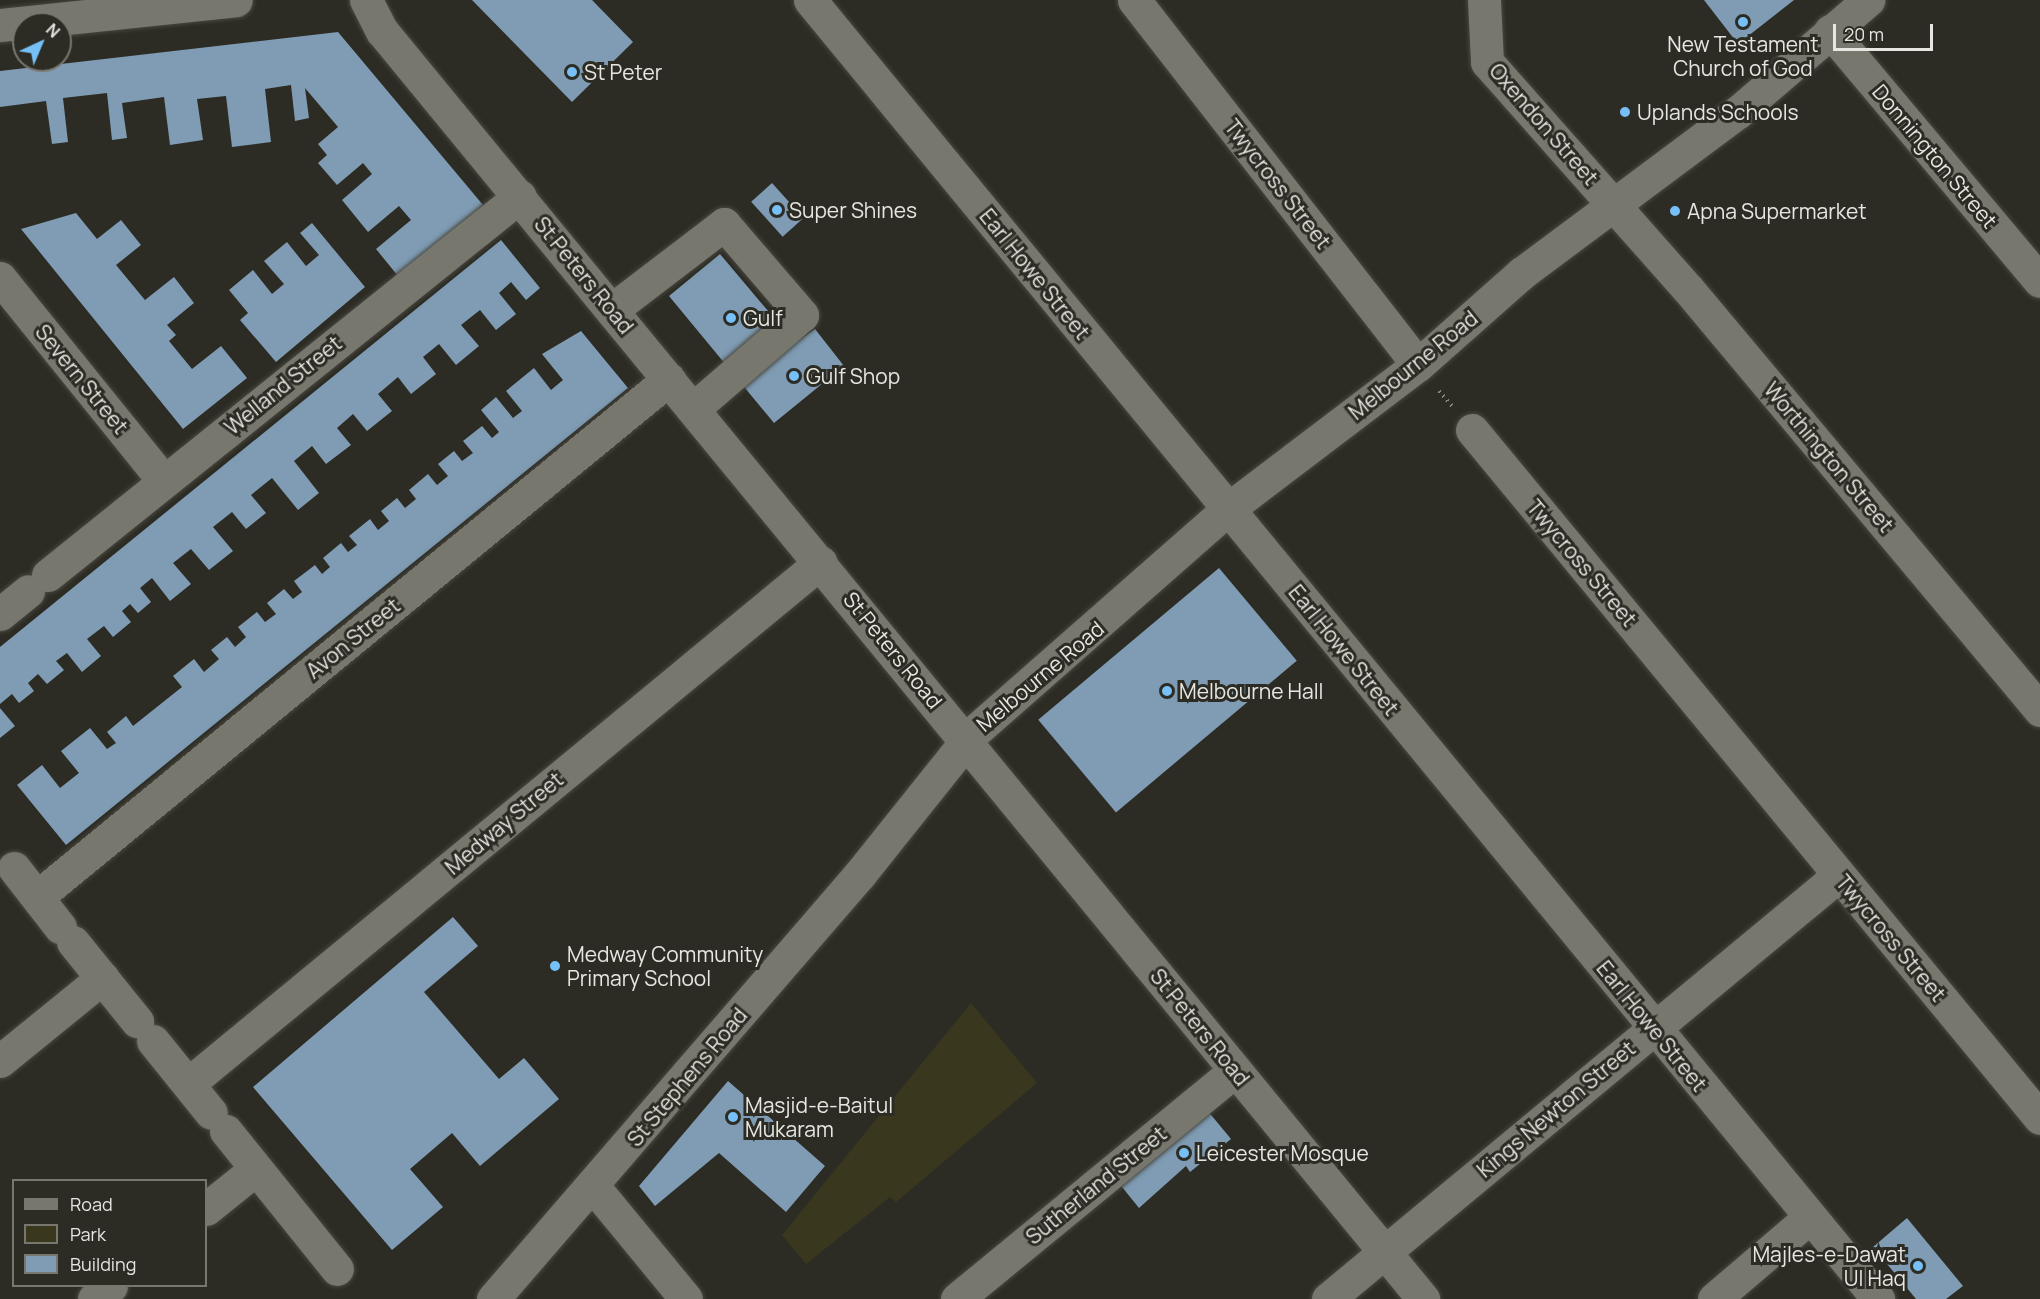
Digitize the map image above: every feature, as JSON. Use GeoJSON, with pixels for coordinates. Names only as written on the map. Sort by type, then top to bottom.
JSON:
{"type":"FeatureCollection","features":[{"type":"Feature","properties":{"kind":"street"},"geometry":{"type":"LineString","coordinates":[[0,24],[236,0]]}},
{"type":"Feature","properties":{"kind":"street","name":"St Peters Road"},"geometry":{"type":"LineString","coordinates":[[366,0],[382,31],[821,562],[1423,1299]]}},
{"type":"Feature","properties":{"kind":"street","name":"Earl Howe Street"},"geometry":{"type":"LineString","coordinates":[[810,0],[1809,1218],[1878,1299]]}},
{"type":"Feature","properties":{"kind":"street","name":"Twycross Street"},"geometry":{"type":"LineString","coordinates":[[1134,0],[1418,365]]}},
{"type":"Feature","properties":{"kind":"street","name":"Oxendon Street"},"geometry":{"type":"LineString","coordinates":[[1484,0],[1487,62],[1616,206]]}},
{"type":"Feature","properties":{"kind":"street","name":"Melbourne Road"},"geometry":{"type":"LineString","coordinates":[[966,740],[1228,509],[1418,365],[1522,273],[1616,206],[1868,0]]}},
{"type":"Feature","properties":{"kind":"street","name":"Donnington Street"},"geometry":{"type":"LineString","coordinates":[[1830,31],[2040,281]]}},
{"type":"Feature","properties":{"kind":"street","name":"Welland Street"},"geometry":{"type":"LineString","coordinates":[[0,614],[520,196]]}},
{"type":"Feature","properties":{"kind":"street","name":"Worthington Street"},"geometry":{"type":"LineString","coordinates":[[1616,206],[2040,710]]}},
{"type":"Feature","properties":{"kind":"street"},"geometry":{"type":"LineString","coordinates":[[613,309],[724,224],[802,315],[693,409]]}},
{"type":"Feature","properties":{"kind":"street","name":"Severn Street"},"geometry":{"type":"LineString","coordinates":[[0,278],[164,480]]}},
{"type":"Feature","properties":{"kind":"street","name":"Avon Street"},"geometry":{"type":"LineString","coordinates":[[37,897],[669,380]]}},
{"type":"Feature","properties":{"kind":"street","name":"Twycross Street"},"geometry":{"type":"LineString","coordinates":[[1472,430],[2040,1118]]}},
{"type":"Feature","properties":{"kind":"street","name":"Medway Street"},"geometry":{"type":"LineString","coordinates":[[188,1084],[821,562]]}},
{"type":"Feature","properties":{"kind":"street","name":"St Stephens Road"},"geometry":{"type":"LineString","coordinates":[[493,1299],[594,1186],[966,740]]}},
{"type":"Feature","properties":{"kind":"street"},"geometry":{"type":"LineString","coordinates":[[14,868],[337,1269]]}},
{"type":"Feature","properties":{"kind":"street","name":"Kings Newton Street"},"geometry":{"type":"LineString","coordinates":[[1328,1299],[1839,875]]}},
{"type":"Feature","properties":{"kind":"street"},"geometry":{"type":"LineString","coordinates":[[0,1060],[102,978]]}},
{"type":"Feature","properties":{"kind":"street","name":"Sutherland Street"},"geometry":{"type":"LineString","coordinates":[[957,1299],[1235,1071]]}},
{"type":"Feature","properties":{"kind":"street"},"geometry":{"type":"LineString","coordinates":[[207,1208],[256,1169]]}},
{"type":"Feature","properties":{"kind":"street"},"geometry":{"type":"LineString","coordinates":[[594,1186],[686,1299]]}},
{"type":"Feature","properties":{"kind":"street"},"geometry":{"type":"LineString","coordinates":[[1714,1299],[1809,1218]]}},
{"type":"Feature","properties":{"kind":"street"},"geometry":{"type":"LineString","coordinates":[[94,1299],[110,1287]]}},
{"type":"Feature","properties":{"kind":"path"},"geometry":{"type":"LineString","coordinates":[[1418,365],[1472,430]]}},
{"type":"Feature","properties":{"kind":"green space"},"geometry":{"type":"Polygon","coordinates":[[[971,1003],[1037,1083],[896,1202],[890,1197],[806,1264],[782,1235],[971,1003]]]}},
{"type":"Feature","properties":{"kind":"building","name":"St Peter"},"geometry":{"type":"Polygon","coordinates":[[[472,0],[592,0],[633,42],[572,102],[472,0]]]}},
{"type":"Feature","properties":{"kind":"building","name":"New Testament Church of God"},"geometry":{"type":"Polygon","coordinates":[[[1704,0],[1794,0],[1738,44],[1704,0]]]}},
{"type":"Feature","properties":{"kind":"building"},"geometry":{"type":"Polygon","coordinates":[[[338,32],[483,205],[398,276],[376,249],[411,220],[399,206],[368,232],[342,200],[372,174],[363,163],[337,185],[318,163],[327,155],[318,144],[338,127],[305,88],[309,118],[295,121],[291,85],[265,89],[271,142],[232,147],[226,96],[197,99],[203,140],[170,145],[164,97],[122,103],[127,138],[112,140],[107,93],[63,98],[68,142],[52,144],[46,101],[0,107],[0,71],[72,72],[72,63],[338,32]]]}},
{"type":"Feature","properties":{"kind":"building","name":"Super Shines"},"geometry":{"type":"Polygon","coordinates":[[[772,183],[803,218],[783,237],[751,202],[772,183]]]}},
{"type":"Feature","properties":{"kind":"building"},"geometry":{"type":"Polygon","coordinates":[[[76,213],[97,239],[121,220],[141,245],[116,265],[145,300],[174,277],[194,303],[167,325],[176,335],[169,341],[192,369],[221,346],[247,378],[183,429],[21,229],[76,213]]]}},
{"type":"Feature","properties":{"kind":"building"},"geometry":{"type":"Polygon","coordinates":[[[312,223],[365,287],[276,362],[240,320],[248,313],[229,290],[253,270],[272,294],[284,284],[264,261],[287,242],[306,266],[319,255],[300,233],[312,223]]]}},
{"type":"Feature","properties":{"kind":"building"},"geometry":{"type":"Polygon","coordinates":[[[501,240],[540,288],[526,300],[511,282],[499,293],[516,314],[496,330],[480,310],[461,325],[479,346],[456,365],[439,344],[423,357],[436,374],[411,394],[398,377],[378,394],[392,411],[367,431],[353,414],[337,428],[351,445],[326,464],[312,446],[294,461],[319,493],[298,510],[272,478],[251,495],[266,513],[246,529],[232,512],[213,527],[233,551],[209,570],[191,549],[173,563],[191,584],[170,601],[152,578],[140,588],[151,602],[138,613],[130,604],[122,611],[131,622],[113,637],[104,626],[87,639],[101,656],[82,672],[67,653],[56,661],[64,670],[47,684],[38,674],[28,683],[34,691],[19,703],[12,694],[0,704],[0,647],[501,240]]]}},
{"type":"Feature","properties":{"kind":"building"},"geometry":{"type":"Polygon","coordinates":[[[720,254],[795,343],[815,329],[844,366],[774,423],[669,296],[720,254]]]}},
{"type":"Feature","properties":{"kind":"building"},"geometry":{"type":"Polygon","coordinates":[[[581,331],[628,388],[66,845],[17,785],[42,765],[60,788],[79,773],[61,751],[90,728],[107,749],[116,743],[107,732],[126,716],[133,726],[182,687],[173,676],[194,659],[204,672],[219,659],[211,650],[227,637],[235,647],[246,637],[238,627],[257,612],[265,622],[276,614],[267,603],[284,589],[293,599],[302,592],[294,581],[315,565],[322,574],[330,567],[323,558],[341,543],[348,552],[357,545],[349,536],[370,519],[378,530],[389,521],[381,511],[397,498],[405,508],[416,499],[409,490],[428,474],[437,485],[448,476],[438,464],[454,451],[462,461],[473,453],[463,441],[482,426],[492,438],[499,432],[481,410],[496,397],[513,418],[522,411],[506,391],[534,368],[551,390],[563,380],[542,354],[581,331]]]}},
{"type":"Feature","properties":{"kind":"building","name":"Melbourne Hall"},"geometry":{"type":"Polygon","coordinates":[[[1219,568],[1297,661],[1116,812],[1038,720],[1219,568]]]}},
{"type":"Feature","properties":{"kind":"building"},"geometry":{"type":"Polygon","coordinates":[[[0,708],[15,726],[0,738],[0,708]]]}},
{"type":"Feature","properties":{"kind":"building"},"geometry":{"type":"Polygon","coordinates":[[[453,917],[478,946],[424,992],[499,1079],[524,1058],[559,1099],[480,1166],[452,1133],[410,1169],[443,1207],[392,1250],[253,1087],[453,917]]]}},
{"type":"Feature","properties":{"kind":"building","name":"Masjid-e-Baitul Mukaram"},"geometry":{"type":"Polygon","coordinates":[[[728,1081],[825,1166],[786,1212],[719,1153],[655,1206],[639,1186],[728,1081]]]}},
{"type":"Feature","properties":{"kind":"building","name":"Leicester Mosque"},"geometry":{"type":"Polygon","coordinates":[[[1207,1110],[1231,1139],[1190,1172],[1186,1166],[1139,1208],[1118,1182],[1207,1110]]]}},
{"type":"Feature","properties":{"kind":"building","name":"Majles-e-Dawat Ul Haq"},"geometry":{"type":"Polygon","coordinates":[[[1907,1218],[1963,1286],[1946,1299],[1916,1299],[1873,1247],[1907,1218]]]}},
{"type":"Feature","properties":{"kind":"place","name":"New Testament Church of God"},"geometry":{"type":"Point","coordinates":[1743,22]}},
{"type":"Feature","properties":{"kind":"place","name":"St Peter"},"geometry":{"type":"Point","coordinates":[572,72]}},
{"type":"Feature","properties":{"kind":"place","name":"Uplands Schools"},"geometry":{"type":"Point","coordinates":[1625,112]}},
{"type":"Feature","properties":{"kind":"place","name":"Super Shines"},"geometry":{"type":"Point","coordinates":[777,210]}},
{"type":"Feature","properties":{"kind":"place","name":"Apna Supermarket"},"geometry":{"type":"Point","coordinates":[1675,211]}},
{"type":"Feature","properties":{"kind":"place","name":"Gulf"},"geometry":{"type":"Point","coordinates":[731,318]}},
{"type":"Feature","properties":{"kind":"place","name":"Gulf Shop"},"geometry":{"type":"Point","coordinates":[794,376]}},
{"type":"Feature","properties":{"kind":"place","name":"Melbourne Hall"},"geometry":{"type":"Point","coordinates":[1167,691]}},
{"type":"Feature","properties":{"kind":"place","name":"Medway Community Primary School"},"geometry":{"type":"Point","coordinates":[555,966]}},
{"type":"Feature","properties":{"kind":"place","name":"Masjid-e-Baitul Mukaram"},"geometry":{"type":"Point","coordinates":[733,1117]}},
{"type":"Feature","properties":{"kind":"place","name":"Leicester Mosque"},"geometry":{"type":"Point","coordinates":[1184,1153]}},
{"type":"Feature","properties":{"kind":"place","name":"Majles-e-Dawat Ul Haq"},"geometry":{"type":"Point","coordinates":[1918,1266]}}]}
